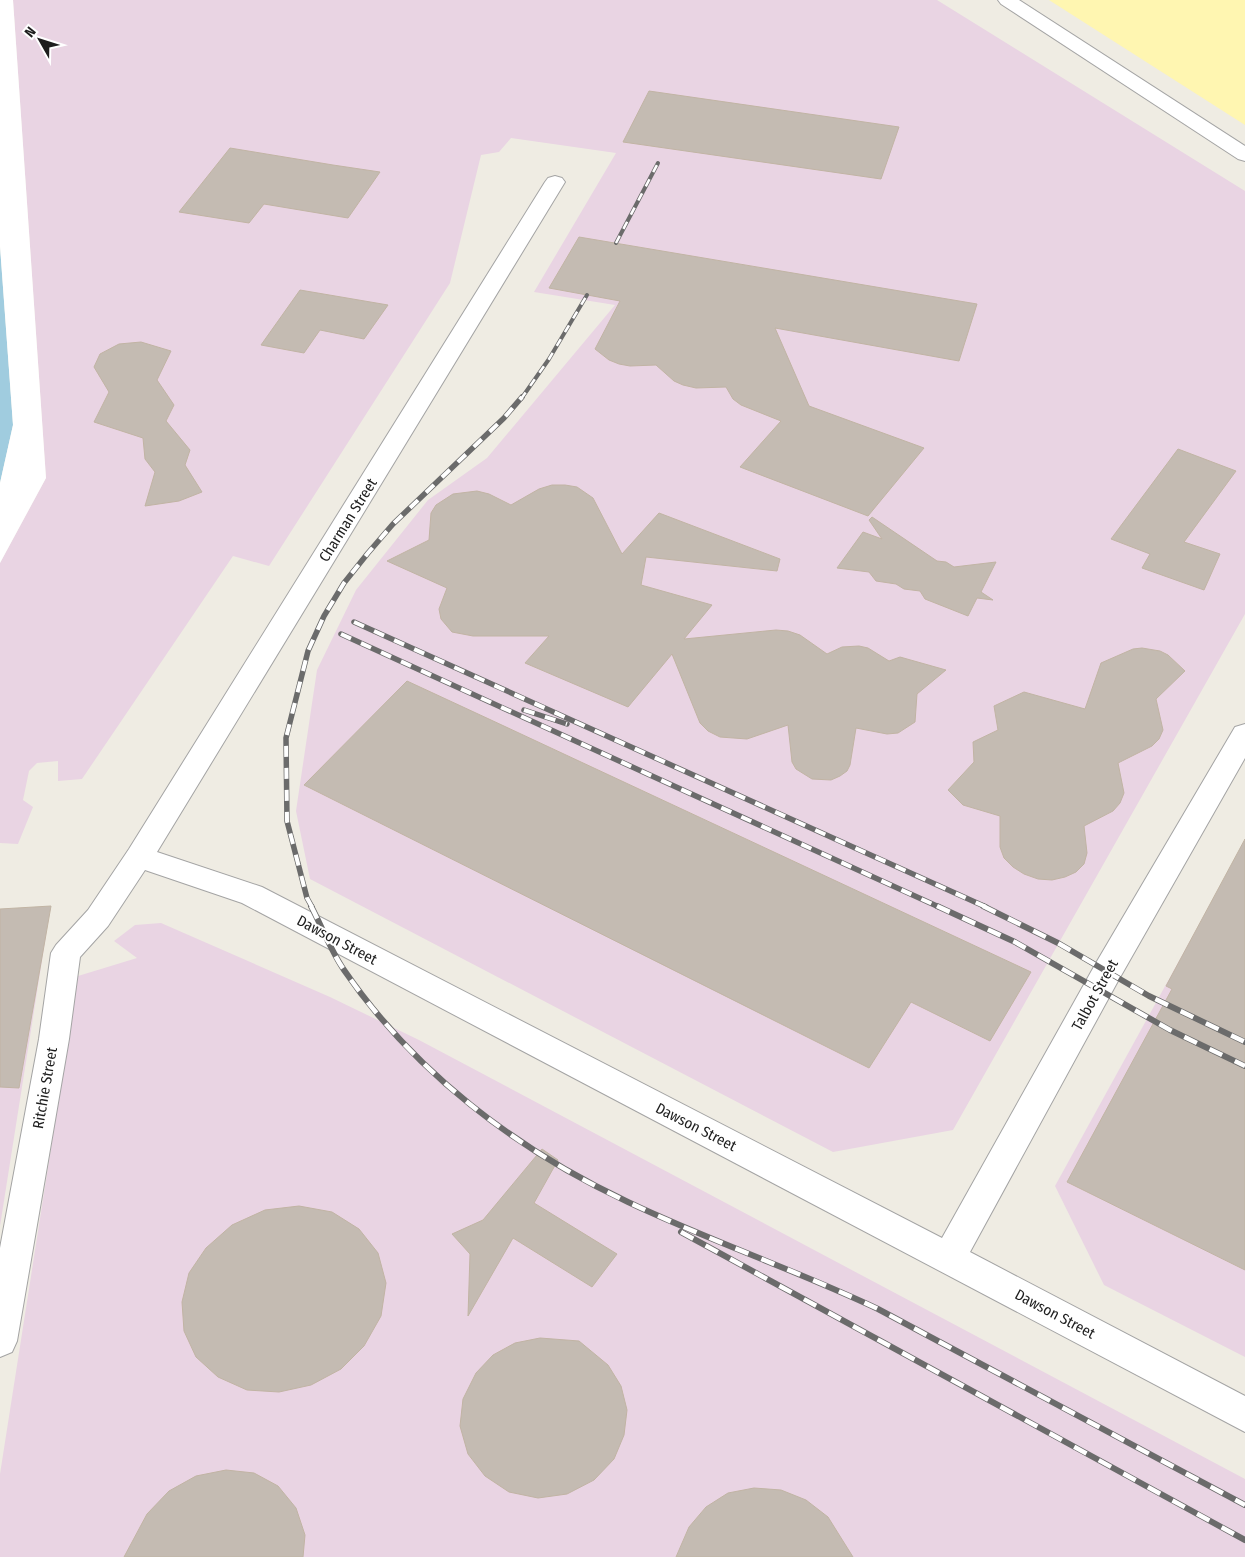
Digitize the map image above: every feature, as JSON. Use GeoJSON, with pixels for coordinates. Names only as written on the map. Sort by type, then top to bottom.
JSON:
{"type":"FeatureCollection","features":[{"type":"Feature","properties":{"kind":"street"},"geometry":{"type":"LineString","coordinates":[[1007,0],[1245,155]]}},
{"type":"Feature","properties":{"kind":"street","name":"Charman Street"},"geometry":{"type":"LineString","coordinates":[[139,858],[555,182]]}},
{"type":"Feature","properties":{"kind":"street","name":"Talbot Street"},"geometry":{"type":"LineString","coordinates":[[949,1258],[1107,972],[1245,734]]}},
{"type":"Feature","properties":{"kind":"street","name":"Dawson Street"},"geometry":{"type":"LineString","coordinates":[[139,858],[252,895],[949,1258],[1245,1415]]}},
{"type":"Feature","properties":{"kind":"street","name":"Ritchie Street"},"geometry":{"type":"LineString","coordinates":[[0,1341],[54,1039],[66,954],[98,918],[139,858]]}},
{"type":"Feature","properties":{"kind":"shaded area"},"geometry":{"type":"Polygon","coordinates":[[[13,0],[937,0],[1245,191],[1245,614],[953,1130],[833,1152],[310,879],[296,811],[317,670],[356,590],[428,500],[487,458],[615,305],[534,292],[616,153],[511,138],[499,152],[481,155],[450,283],[269,566],[233,556],[82,779],[58,781],[58,761],[37,763],[29,771],[23,800],[33,807],[18,844],[0,843],[0,563],[46,478],[13,0]]]}},
{"type":"Feature","properties":{"kind":"shaded area"},"geometry":{"type":"Polygon","coordinates":[[[1245,841],[1245,1357],[1104,1285],[1055,1186],[1245,841]]]}},
{"type":"Feature","properties":{"kind":"shaded area"},"geometry":{"type":"Polygon","coordinates":[[[0,909],[50,910],[0,1226],[0,909]]]}},
{"type":"Feature","properties":{"kind":"shaded area"},"geometry":{"type":"Polygon","coordinates":[[[161,923],[330,997],[419,1040],[1245,1479],[1245,1557],[0,1557],[0,1474],[78,976],[137,958],[114,941],[135,925],[161,923]]]}},
{"type":"Feature","properties":{"kind":"sand"},"geometry":{"type":"Polygon","coordinates":[[[1049,0],[1245,0],[1245,125],[1049,0]]]}},
{"type":"Feature","properties":{"kind":"water"},"geometry":{"type":"Polygon","coordinates":[[[0,246],[13,425],[0,483],[0,246]]]}},
{"type":"Feature","properties":{"kind":"pier"},"geometry":{"type":"Polygon","coordinates":[[[0,0],[13,0],[46,478],[0,563],[0,483],[13,425],[0,246],[0,0]]]}},
{"type":"Feature","properties":{"kind":"building"},"geometry":{"type":"Polygon","coordinates":[[[649,91],[899,127],[881,179],[623,142],[649,91]]]}},
{"type":"Feature","properties":{"kind":"building"},"geometry":{"type":"Polygon","coordinates":[[[230,148],[380,172],[348,218],[264,204],[249,223],[179,212],[230,148]]]}},
{"type":"Feature","properties":{"kind":"building"},"geometry":{"type":"Polygon","coordinates":[[[579,237],[977,304],[959,361],[775,328],[809,406],[924,448],[868,516],[740,467],[781,421],[741,405],[733,399],[726,387],[696,388],[683,385],[674,381],[656,365],[630,366],[619,364],[609,360],[595,349],[620,301],[549,288],[579,237]]]}},
{"type":"Feature","properties":{"kind":"building"},"geometry":{"type":"Polygon","coordinates":[[[300,290],[388,305],[364,339],[320,330],[304,353],[261,345],[300,290]]]}},
{"type":"Feature","properties":{"kind":"building"},"geometry":{"type":"Polygon","coordinates":[[[141,342],[171,351],[157,380],[174,405],[166,421],[190,450],[185,465],[202,492],[179,501],[145,506],[155,472],[145,459],[143,438],[94,422],[109,392],[94,367],[100,354],[119,344],[141,342]]]}},
{"type":"Feature","properties":{"kind":"building"},"geometry":{"type":"Polygon","coordinates":[[[1178,449],[1236,471],[1184,542],[1220,554],[1204,590],[1142,568],[1150,554],[1111,539],[1178,449]]]}},
{"type":"Feature","properties":{"kind":"building"},"geometry":{"type":"Polygon","coordinates":[[[552,485],[577,487],[593,498],[622,554],[659,513],[780,559],[777,571],[646,557],[641,585],[712,605],[684,639],[776,630],[788,631],[800,635],[827,654],[842,647],[859,646],[868,648],[889,661],[900,657],[946,670],[917,694],[915,722],[898,733],[887,734],[856,728],[850,765],[847,771],[831,780],[812,779],[796,769],[792,762],[788,725],[747,739],[720,737],[708,731],[700,723],[672,654],[628,707],[525,663],[549,636],[473,636],[452,632],[441,619],[439,609],[447,588],[387,561],[429,540],[431,513],[436,505],[453,494],[477,491],[489,494],[511,505],[539,489],[552,485]]]}},
{"type":"Feature","properties":{"kind":"building"},"geometry":{"type":"Polygon","coordinates":[[[872,517],[937,561],[946,562],[954,567],[996,562],[981,592],[993,600],[977,598],[968,616],[925,599],[920,591],[904,589],[896,584],[876,581],[869,572],[837,568],[863,532],[882,539],[869,520],[872,517]]]}},
{"type":"Feature","properties":{"kind":"building"},"geometry":{"type":"Polygon","coordinates":[[[1142,648],[1160,651],[1168,655],[1185,671],[1156,699],[1163,730],[1159,739],[1152,746],[1118,763],[1124,793],[1120,803],[1113,811],[1084,826],[1087,853],[1084,864],[1076,872],[1052,880],[1038,879],[1024,874],[1004,858],[1000,847],[1000,816],[963,805],[948,790],[974,762],[973,742],[998,730],[994,706],[1024,692],[1085,709],[1101,663],[1133,649],[1142,648]]]}},
{"type":"Feature","properties":{"kind":"building"},"geometry":{"type":"Polygon","coordinates":[[[407,681],[1031,972],[990,1041],[911,1002],[869,1068],[304,785],[407,681]]]}},
{"type":"Feature","properties":{"kind":"building"},"geometry":{"type":"Polygon","coordinates":[[[1245,839],[1245,1270],[1067,1182],[1172,989],[1166,986],[1245,839]]]}},
{"type":"Feature","properties":{"kind":"building"},"geometry":{"type":"Polygon","coordinates":[[[51,906],[19,1088],[0,1087],[0,909],[51,906]]]}},
{"type":"Feature","properties":{"kind":"building"},"geometry":{"type":"Polygon","coordinates":[[[542,1149],[558,1160],[534,1203],[617,1254],[592,1287],[513,1238],[468,1316],[470,1254],[452,1234],[483,1220],[542,1149]]]}},
{"type":"Feature","properties":{"kind":"building"},"geometry":{"type":"Polygon","coordinates":[[[299,1206],[332,1212],[359,1229],[378,1253],[386,1283],[381,1316],[364,1346],[341,1369],[311,1385],[279,1392],[247,1390],[218,1377],[196,1357],[184,1331],[182,1302],[189,1273],[206,1248],[232,1225],[265,1210],[299,1206]]]}},
{"type":"Feature","properties":{"kind":"building"},"geometry":{"type":"Polygon","coordinates":[[[540,1338],[579,1341],[608,1365],[621,1386],[627,1410],[624,1435],[614,1459],[594,1480],[567,1494],[538,1498],[509,1492],[485,1476],[468,1454],[460,1426],[463,1399],[476,1373],[493,1355],[515,1343],[540,1338]]]}},
{"type":"Feature","properties":{"kind":"building"},"geometry":{"type":"Polygon","coordinates":[[[226,1470],[254,1473],[278,1486],[296,1508],[305,1535],[303,1557],[124,1557],[147,1514],[169,1491],[196,1476],[226,1470]]]}},
{"type":"Feature","properties":{"kind":"building"},"geometry":{"type":"Polygon","coordinates":[[[754,1488],[781,1490],[806,1500],[828,1517],[853,1557],[676,1557],[689,1527],[706,1507],[728,1493],[754,1488]]]}},
{"type":"Feature","properties":{"kind":"railway"},"geometry":{"type":"LineString","coordinates":[[616,243],[658,163]]}},
{"type":"Feature","properties":{"kind":"railway"},"geometry":{"type":"LineString","coordinates":[[521,399],[549,359],[587,295]]}},
{"type":"Feature","properties":{"kind":"railway"},"geometry":{"type":"LineString","coordinates":[[312,907],[307,898],[287,821],[286,738],[308,651],[324,616],[344,583],[368,553],[393,524],[504,418],[522,397]]}},
{"type":"Feature","properties":{"kind":"railway"},"geometry":{"type":"LineString","coordinates":[[354,622],[986,907]]}},
{"type":"Feature","properties":{"kind":"railway"},"geometry":{"type":"LineString","coordinates":[[341,634],[939,907]]}},
{"type":"Feature","properties":{"kind":"railway"},"geometry":{"type":"LineString","coordinates":[[524,710],[567,724]]}},
{"type":"Feature","properties":{"kind":"railway"},"geometry":{"type":"LineString","coordinates":[[311,906],[339,963],[372,1007],[402,1042],[435,1075],[508,1133],[547,1158],[628,1202],[878,1309],[1245,1505]]}},
{"type":"Feature","properties":{"kind":"railway"},"geometry":{"type":"LineString","coordinates":[[937,906],[1015,942],[1170,1030],[1245,1066]]}},
{"type":"Feature","properties":{"kind":"railway"},"geometry":{"type":"LineString","coordinates":[[983,906],[1058,943],[1149,996],[1245,1042]]}},
{"type":"Feature","properties":{"kind":"railway"},"geometry":{"type":"LineString","coordinates":[[681,1232],[1245,1540]]}}]}
